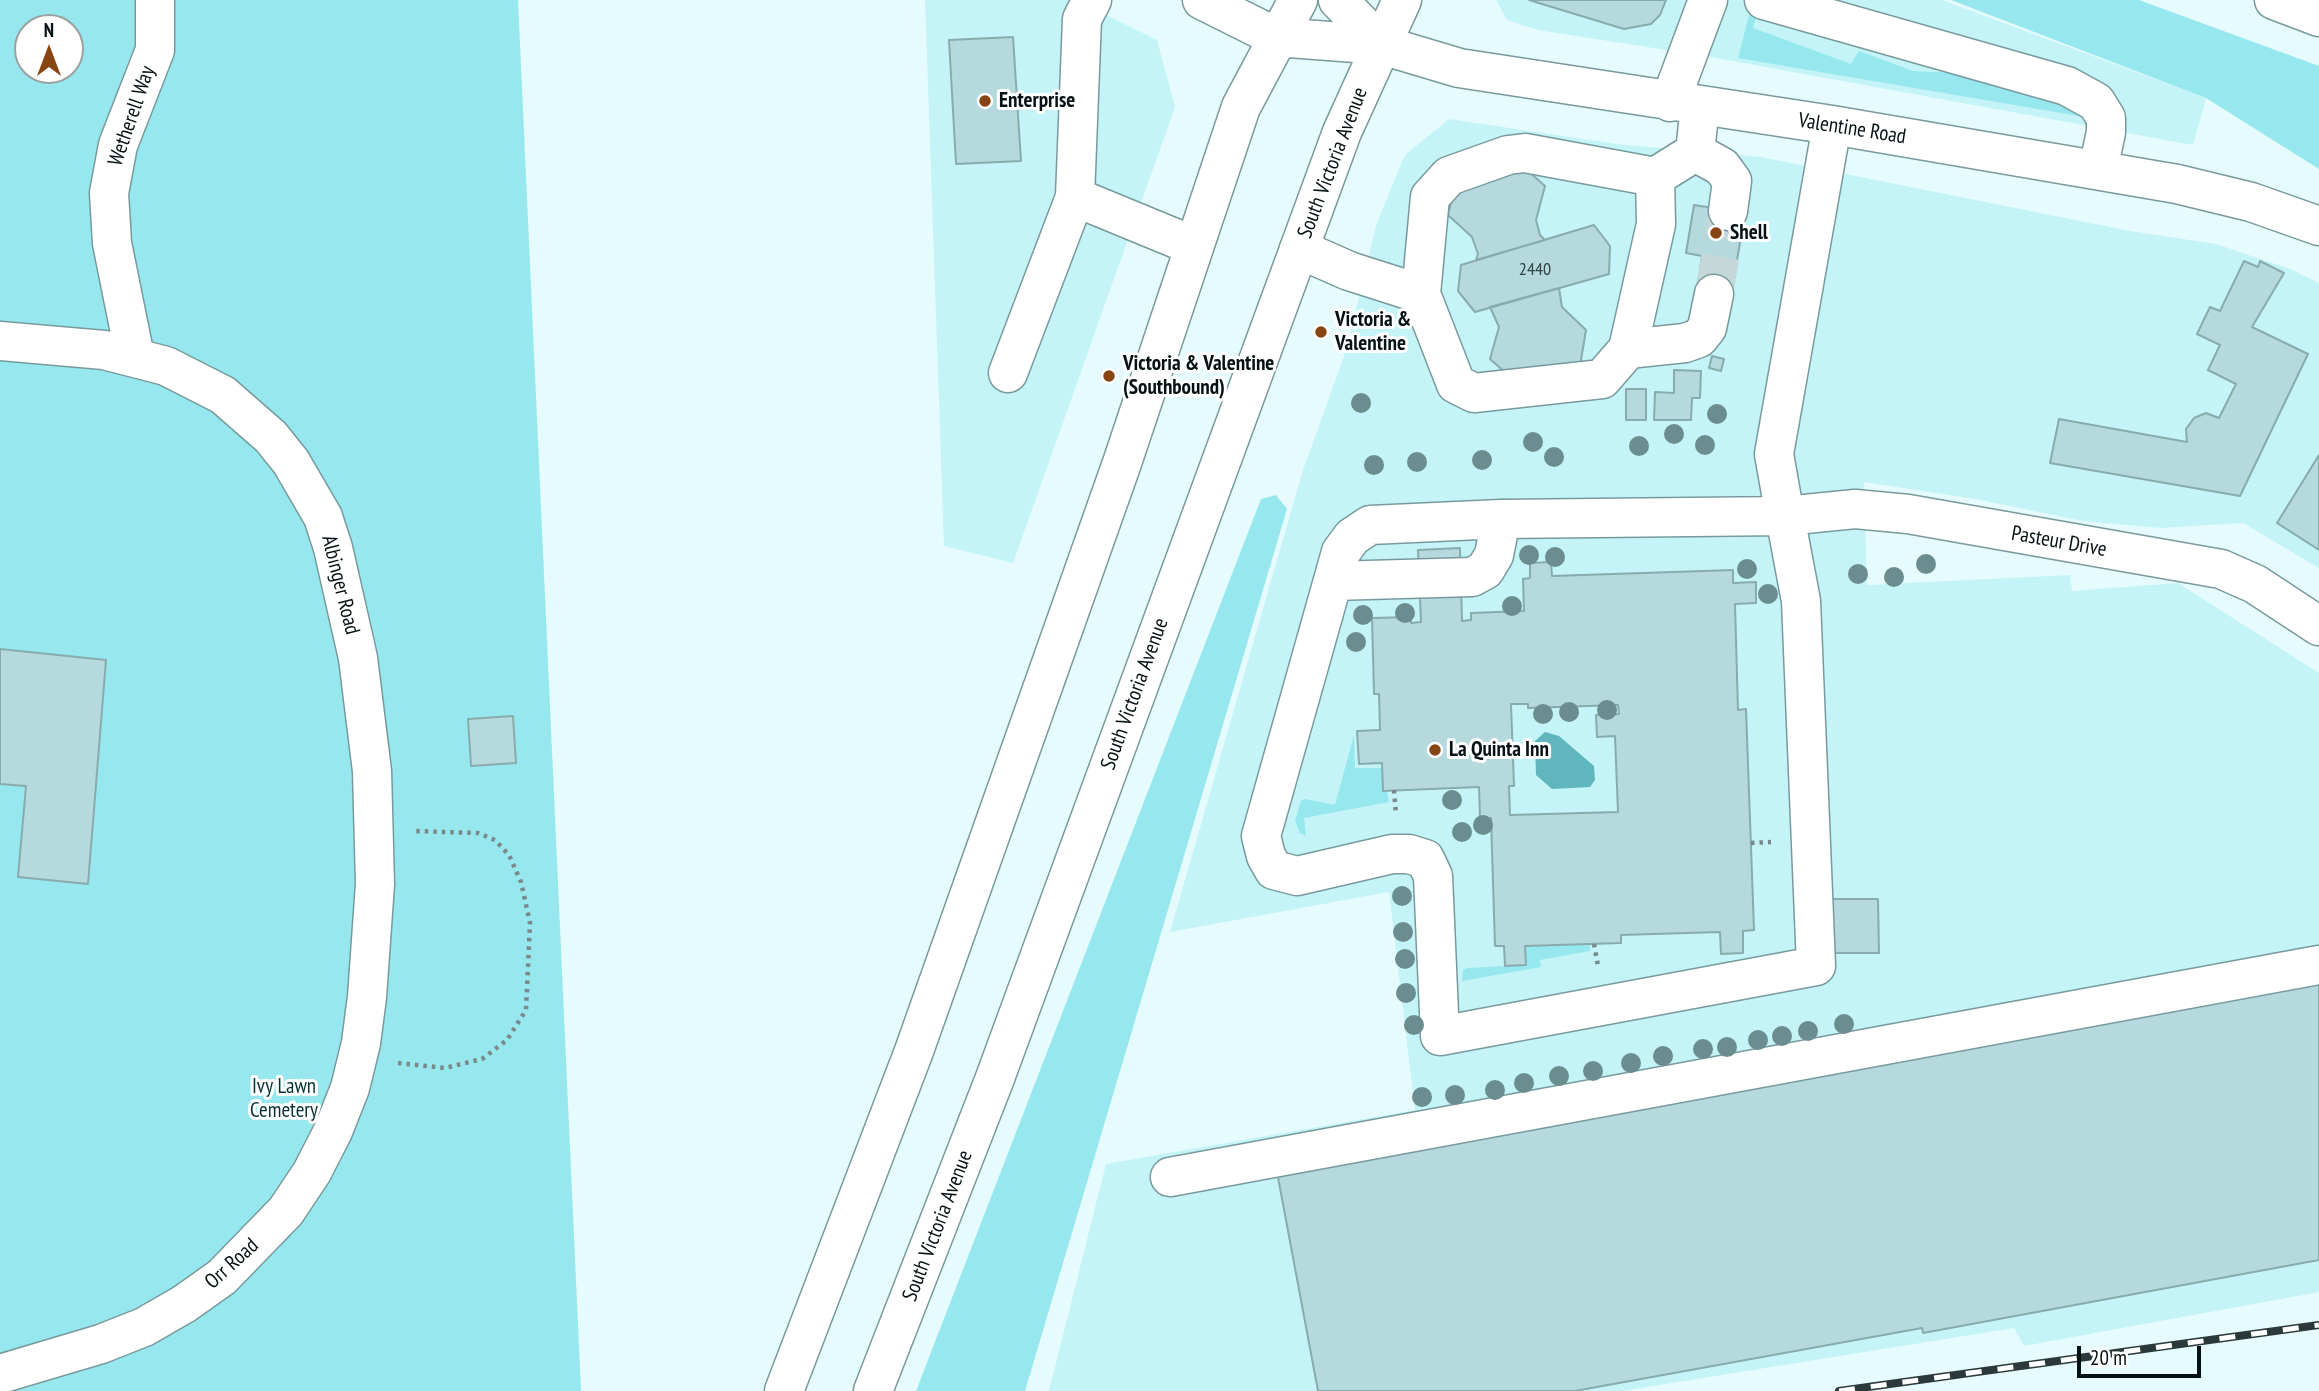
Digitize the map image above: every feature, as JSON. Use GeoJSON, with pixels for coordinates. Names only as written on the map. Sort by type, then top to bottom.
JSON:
{"type":"FeatureCollection","features":[{"type":"Feature","properties":{"kind":"main road","name":"Wetherell Way"},"geometry":{"type":"LineString","coordinates":[[135,357],[112,243],[109,193],[118,145],[153,58],[156,33],[155,0]]}},
{"type":"Feature","properties":{"kind":"main road"},"geometry":{"type":"LineString","coordinates":[[1008,373],[1075,197],[1082,19],[1093,0]]}},
{"type":"Feature","properties":{"kind":"main road","name":"Valentine Road"},"geometry":{"type":"LineString","coordinates":[[1202,0],[1276,37],[1382,45],[1459,68],[1832,125],[2177,184],[2251,202],[2319,226]]}},
{"type":"Feature","properties":{"kind":"main road"},"geometry":{"type":"LineString","coordinates":[[784,1391],[914,1051],[1122,463],[1241,107],[1298,0]]}},
{"type":"Feature","properties":{"kind":"main road","name":"Valentine Road"},"geometry":{"type":"LineString","coordinates":[[1338,0],[1382,45]]}},
{"type":"Feature","properties":{"kind":"main road","name":"South Victoria Avenue"},"geometry":{"type":"LineString","coordinates":[[873,1391],[995,1078],[1342,132],[1402,0]]}},
{"type":"Feature","properties":{"kind":"main road"},"geometry":{"type":"LineString","coordinates":[[1695,152],[1685,104],[1708,0]]}},
{"type":"Feature","properties":{"kind":"main road"},"geometry":{"type":"LineString","coordinates":[[1764,0],[2067,86],[2096,102],[2106,118],[2106,132],[2098,170]]}},
{"type":"Feature","properties":{"kind":"main road"},"geometry":{"type":"LineString","coordinates":[[2274,0],[2319,17]]}},
{"type":"Feature","properties":{"kind":"main road"},"geometry":{"type":"LineString","coordinates":[[1784,516],[1774,454],[1832,125]]}},
{"type":"Feature","properties":{"kind":"main road"},"geometry":{"type":"LineString","coordinates":[[1655,177],[1656,224],[1628,349],[1602,379],[1474,393],[1456,384],[1421,294],[1430,197],[1449,176],[1507,155],[1525,153],[1655,177],[1695,152]]}},
{"type":"Feature","properties":{"kind":"main road"},"geometry":{"type":"LineString","coordinates":[[1695,152],[1723,167],[1732,181],[1728,211]]}},
{"type":"Feature","properties":{"kind":"main road"},"geometry":{"type":"LineString","coordinates":[[1075,197],[1194,246]]}},
{"type":"Feature","properties":{"kind":"main road"},"geometry":{"type":"LineString","coordinates":[[1299,249],[1349,271],[1421,294]]}},
{"type":"Feature","properties":{"kind":"main road"},"geometry":{"type":"LineString","coordinates":[[1628,349],[1685,344],[1699,338],[1707,328],[1714,294]]}},
{"type":"Feature","properties":{"kind":"main road","name":"Albinger Road"},"geometry":{"type":"LineString","coordinates":[[0,341],[104,350],[135,357],[195,379],[223,395],[271,437],[309,488],[333,548],[358,658],[372,771],[375,884],[360,1048]]}},
{"type":"Feature","properties":{"kind":"main road","name":"Pasteur Drive"},"geometry":{"type":"LineString","coordinates":[[1784,516],[1801,601],[1816,966],[1440,1036],[1433,876],[1425,859],[1409,854],[1392,854],[1297,876],[1274,870],[1261,836],[1341,552],[1352,537],[1370,525],[1501,519],[1784,516],[1855,509],[1908,514],[2221,569],[2255,584],[2319,626]]}},
{"type":"Feature","properties":{"kind":"main road"},"geometry":{"type":"LineString","coordinates":[[1333,581],[1472,577],[1485,570],[1494,555],[1501,519]]}},
{"type":"Feature","properties":{"kind":"main road"},"geometry":{"type":"LineString","coordinates":[[1170,1177],[2319,965]]}},
{"type":"Feature","properties":{"kind":"main road","name":"Orr Road"},"geometry":{"type":"LineString","coordinates":[[0,1374],[100,1344],[144,1327],[222,1277],[286,1211],[312,1172],[333,1131],[360,1048]]}},
{"type":"Feature","properties":{"kind":"path"},"geometry":{"type":"LineString","coordinates":[[1394,790],[1394,802]]}},
{"type":"Feature","properties":{"kind":"path"},"geometry":{"type":"LineString","coordinates":[[360,1048],[407,1065],[445,1068],[482,1059],[508,1040],[526,1010],[530,923],[521,882],[509,855],[495,840],[478,834],[374,831]]}},
{"type":"Feature","properties":{"kind":"path"},"geometry":{"type":"LineString","coordinates":[[1594,944],[1594,950]]}},
{"type":"Feature","properties":{"kind":"shaded area"},"geometry":{"type":"Polygon","coordinates":[[[925,0],[1076,0],[1157,40],[1175,107],[1013,563],[944,546],[925,0]]]}},
{"type":"Feature","properties":{"kind":"shaded area"},"geometry":{"type":"Polygon","coordinates":[[[1496,0],[1942,0],[2206,98],[2193,145],[1705,56],[1538,30],[1507,20],[1496,0]]]}},
{"type":"Feature","properties":{"kind":"shaded area"},"geometry":{"type":"Polygon","coordinates":[[[1449,119],[1617,144],[1761,157],[2130,231],[2216,244],[2290,269],[2319,283],[2319,568],[2243,523],[2160,528],[2083,521],[1975,499],[1864,482],[1867,585],[2070,575],[2072,591],[2178,583],[2319,673],[2319,1292],[2024,1346],[2014,1328],[1622,1391],[1049,1391],[1106,1164],[1415,1110],[1389,892],[1170,932],[1303,470],[1347,348],[1376,225],[1405,155],[1449,119]]]}},
{"type":"Feature","properties":{"kind":"shaded area"},"geometry":{"type":"Polygon","coordinates":[[[1545,732],[1559,736],[1594,766],[1595,780],[1590,787],[1552,789],[1536,775],[1535,741],[1545,732]]]}},
{"type":"Feature","properties":{"kind":"green space","name":"Ivy Lawn Cemetery"},"geometry":{"type":"Polygon","coordinates":[[[0,0],[518,0],[581,1391],[0,1391],[0,0]]]}},
{"type":"Feature","properties":{"kind":"green space"},"geometry":{"type":"Polygon","coordinates":[[[1951,0],[2139,0],[2319,66],[2319,169],[2206,98],[1951,0]]]}},
{"type":"Feature","properties":{"kind":"green space"},"geometry":{"type":"Polygon","coordinates":[[[1754,13],[1756,17],[1753,28],[1851,64],[1859,51],[1913,71],[1976,74],[2070,109],[2079,116],[1738,58],[1749,15],[1754,13]]]}},
{"type":"Feature","properties":{"kind":"green space"},"geometry":{"type":"Polygon","coordinates":[[[1276,495],[1287,509],[1025,1391],[916,1391],[1261,499],[1276,495]]]}},
{"type":"Feature","properties":{"kind":"green space"},"geometry":{"type":"Polygon","coordinates":[[[1354,735],[1355,768],[1382,768],[1389,802],[1304,818],[1306,836],[1300,833],[1295,821],[1301,801],[1305,799],[1335,805],[1354,735]]]}},
{"type":"Feature","properties":{"kind":"green space"},"geometry":{"type":"Polygon","coordinates":[[[1590,944],[1590,951],[1540,960],[1541,967],[1462,981],[1463,970],[1467,968],[1526,965],[1525,946],[1590,944]]]}},
{"type":"Feature","properties":{"kind":"building"},"geometry":{"type":"Polygon","coordinates":[[[1529,0],[1666,0],[1660,15],[1651,24],[1624,29],[1529,0]]]}},
{"type":"Feature","properties":{"kind":"building","name":"Enterprise"},"geometry":{"type":"Polygon","coordinates":[[[1013,37],[1021,161],[956,164],[949,40],[1013,37]]]}},
{"type":"Feature","properties":{"kind":"building"},"geometry":{"type":"Polygon","coordinates":[[[1518,162],[1545,186],[1536,220],[1540,235],[1545,240],[1476,260],[1478,254],[1472,237],[1448,215],[1456,180],[1518,162]]]}},
{"type":"Feature","properties":{"kind":"building","name":"Shell"},"geometry":{"type":"Polygon","coordinates":[[[1694,205],[1745,213],[1731,296],[1697,290],[1702,256],[1686,253],[1694,205]]]}},
{"type":"Feature","properties":{"kind":"building"},"geometry":{"type":"Polygon","coordinates":[[[1594,225],[1610,246],[1609,274],[1475,312],[1458,291],[1461,265],[1594,225]]]}},
{"type":"Feature","properties":{"kind":"building"},"geometry":{"type":"Polygon","coordinates":[[[2244,261],[2258,267],[2260,261],[2284,273],[2252,327],[2308,354],[2240,496],[2050,463],[2059,419],[2187,442],[2186,429],[2194,418],[2206,413],[2219,418],[2236,384],[2208,370],[2220,345],[2197,334],[2210,307],[2220,311],[2244,261]]]}},
{"type":"Feature","properties":{"kind":"building"},"geometry":{"type":"Polygon","coordinates":[[[1559,288],[1562,307],[1586,330],[1580,366],[1518,384],[1490,359],[1499,327],[1490,307],[1559,288]]]}},
{"type":"Feature","properties":{"kind":"building"},"geometry":{"type":"Polygon","coordinates":[[[1712,356],[1724,359],[1721,371],[1709,368],[1712,356]]]}},
{"type":"Feature","properties":{"kind":"building"},"geometry":{"type":"Polygon","coordinates":[[[1674,370],[1701,371],[1700,398],[1692,398],[1691,420],[1654,420],[1655,392],[1674,393],[1674,370]]]}},
{"type":"Feature","properties":{"kind":"building"},"geometry":{"type":"Polygon","coordinates":[[[1626,389],[1646,389],[1646,420],[1626,420],[1626,389]]]}},
{"type":"Feature","properties":{"kind":"building"},"geometry":{"type":"Polygon","coordinates":[[[2319,455],[2319,550],[2277,523],[2319,455]]]}},
{"type":"Feature","properties":{"kind":"building","name":"La Quinta Inn"},"geometry":{"type":"Polygon","coordinates":[[[1460,548],[1462,621],[1471,620],[1471,613],[1524,611],[1523,579],[1530,578],[1530,563],[1551,562],[1552,576],[1733,570],[1733,583],[1756,582],[1756,603],[1735,604],[1738,710],[1746,709],[1754,930],[1743,931],[1743,953],[1721,954],[1720,932],[1621,935],[1621,943],[1525,946],[1526,965],[1505,966],[1504,946],[1495,946],[1491,818],[1480,818],[1479,787],[1383,791],[1382,763],[1359,764],[1357,731],[1380,730],[1379,694],[1374,694],[1372,618],[1411,617],[1411,623],[1421,622],[1418,550],[1460,548]],[[1511,704],[1514,786],[1509,786],[1510,815],[1618,812],[1615,736],[1597,737],[1596,715],[1619,714],[1618,705],[1528,708],[1528,704],[1511,704]]]}},
{"type":"Feature","properties":{"kind":"building"},"geometry":{"type":"Polygon","coordinates":[[[0,649],[106,660],[88,884],[18,877],[26,786],[0,784],[0,649]]]}},
{"type":"Feature","properties":{"kind":"building"},"geometry":{"type":"Polygon","coordinates":[[[513,716],[516,763],[471,766],[468,719],[513,716]]]}},
{"type":"Feature","properties":{"kind":"building"},"geometry":{"type":"Polygon","coordinates":[[[1832,899],[1878,899],[1879,953],[1833,953],[1832,899]]]}},
{"type":"Feature","properties":{"kind":"building"},"geometry":{"type":"Polygon","coordinates":[[[2319,981],[2319,1260],[1923,1333],[1922,1328],[1575,1391],[1318,1391],[1277,1172],[2319,981]]]}},
{"type":"Feature","properties":{"kind":"tunnel"},"geometry":{"type":"LineString","coordinates":[[1714,294],[1728,211]]}},
{"type":"Feature","properties":{"kind":"railway"},"geometry":{"type":"LineString","coordinates":[[1839,1391],[2319,1325]]}},
{"type":"Feature","properties":{"kind":"place","name":"Enterprise"},"geometry":{"type":"Point","coordinates":[985,101]}},
{"type":"Feature","properties":{"kind":"place","name":"Shell"},"geometry":{"type":"Point","coordinates":[1716,233]}},
{"type":"Feature","properties":{"kind":"place","name":"Victoria & Valentine"},"geometry":{"type":"Point","coordinates":[1321,332]}},
{"type":"Feature","properties":{"kind":"place","name":"Victoria & Valentine (Southbound)"},"geometry":{"type":"Point","coordinates":[1109,376]}},
{"type":"Feature","properties":{"kind":"place","name":"La Quinta Inn"},"geometry":{"type":"Point","coordinates":[1435,750]}}]}
